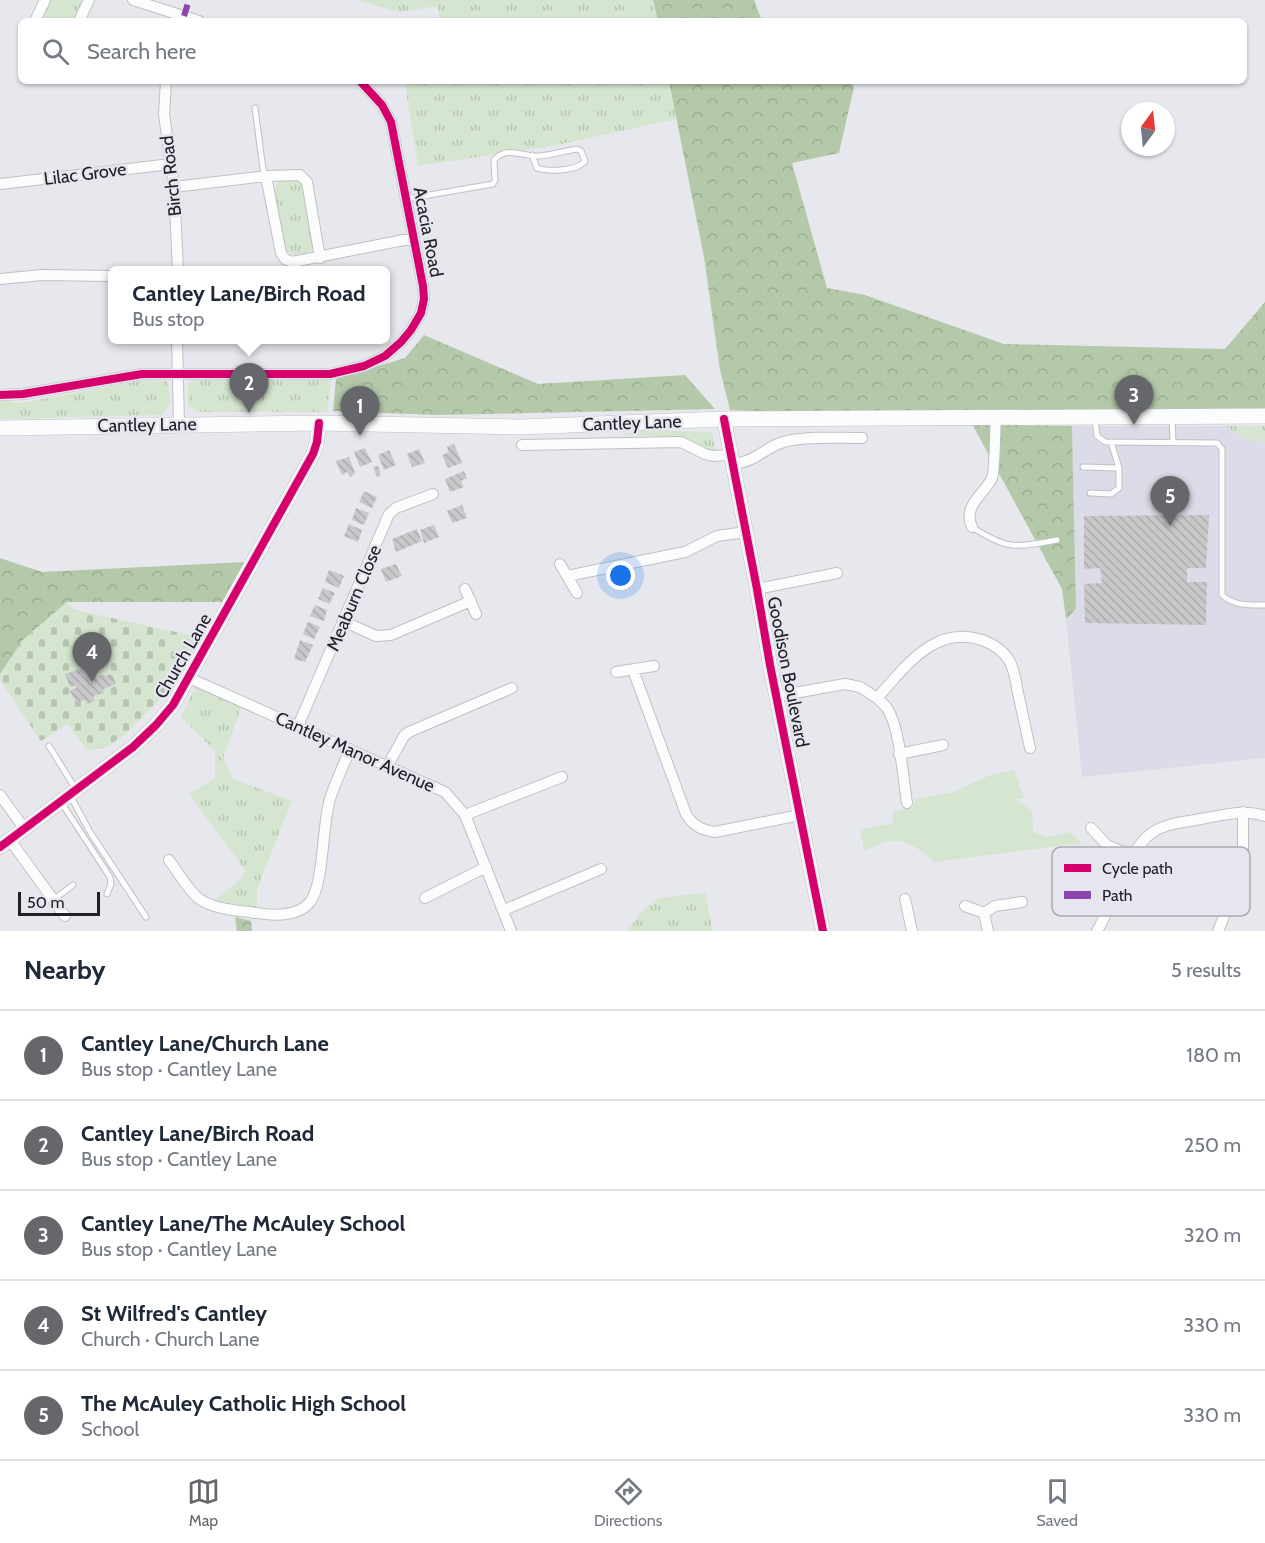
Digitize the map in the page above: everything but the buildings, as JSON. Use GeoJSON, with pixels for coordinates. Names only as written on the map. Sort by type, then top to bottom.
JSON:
{"type":"FeatureCollection","features":[{"type":"Feature","properties":{"kind":"main road","name":"Cantley Lane"},"geometry":{"type":"LineString","coordinates":[[0,428],[320,423],[520,427],[724,419],[1265,416]]}},
{"type":"Feature","properties":{"kind":"street"},"geometry":{"type":"LineString","coordinates":[[36,18],[45,0]]}},
{"type":"Feature","properties":{"kind":"street"},"geometry":{"type":"LineString","coordinates":[[80,18],[89,0]]}},
{"type":"Feature","properties":{"kind":"street"},"geometry":{"type":"LineString","coordinates":[[133,0],[180,18]]}},
{"type":"Feature","properties":{"kind":"street","name":"Birch Road"},"geometry":{"type":"LineString","coordinates":[[166,84],[164,114],[174,187],[178,266]]}},
{"type":"Feature","properties":{"kind":"street","name":"Acacia Road"},"geometry":{"type":"LineString","coordinates":[[0,395],[23,394],[142,374],[330,374],[364,366],[385,356],[406,336],[421,313],[424,299],[423,286],[391,122],[382,105],[363,84]]}},
{"type":"Feature","properties":{"kind":"street","name":"Lilac Grove"},"geometry":{"type":"LineString","coordinates":[[0,184],[171,164]]}},
{"type":"Feature","properties":{"kind":"street"},"geometry":{"type":"LineString","coordinates":[[174,187],[293,174],[304,178],[307,182],[320,258]]}},
{"type":"Feature","properties":{"kind":"street"},"geometry":{"type":"LineString","coordinates":[[267,176],[281,253],[285,259],[292,262],[414,238]]}},
{"type":"Feature","properties":{"kind":"street"},"geometry":{"type":"LineString","coordinates":[[0,279],[42,275],[108,276]]}},
{"type":"Feature","properties":{"kind":"street"},"geometry":{"type":"LineString","coordinates":[[177,344],[179,424]]}},
{"type":"Feature","properties":{"kind":"street"},"geometry":{"type":"LineString","coordinates":[[972,527],[970,510],[974,501],[993,477],[996,417]]}},
{"type":"Feature","properties":{"kind":"street","name":"Goodison Boulevard"},"geometry":{"type":"LineString","coordinates":[[724,419],[823,931]]}},
{"type":"Feature","properties":{"kind":"street","name":"Church Lane"},"geometry":{"type":"LineString","coordinates":[[5,843],[133,747],[173,705],[313,454],[320,423]]}},
{"type":"Feature","properties":{"kind":"street","name":"Cantley Lane"},"geometry":{"type":"LineString","coordinates":[[522,445],[681,442],[713,456],[744,463],[786,441],[862,438]]}},
{"type":"Feature","properties":{"kind":"street","name":"Meaburn Close"},"geometry":{"type":"LineString","coordinates":[[298,726],[345,622],[389,514],[396,508],[433,494]]}},
{"type":"Feature","properties":{"kind":"street"},"geometry":{"type":"LineString","coordinates":[[567,576],[685,552],[717,536],[746,532]]}},
{"type":"Feature","properties":{"kind":"street"},"geometry":{"type":"LineString","coordinates":[[560,564],[577,593]]}},
{"type":"Feature","properties":{"kind":"street"},"geometry":{"type":"LineString","coordinates":[[757,589],[837,573]]}},
{"type":"Feature","properties":{"kind":"street"},"geometry":{"type":"LineString","coordinates":[[465,589],[476,614]]}},
{"type":"Feature","properties":{"kind":"street"},"geometry":{"type":"LineString","coordinates":[[345,622],[376,636],[391,635],[471,601]]}},
{"type":"Feature","properties":{"kind":"street"},"geometry":{"type":"LineString","coordinates":[[877,698],[920,652],[930,645],[944,638],[977,639],[991,644],[1009,661],[1030,748]]}},
{"type":"Feature","properties":{"kind":"street"},"geometry":{"type":"LineString","coordinates":[[616,672],[654,666]]}},
{"type":"Feature","properties":{"kind":"street"},"geometry":{"type":"LineString","coordinates":[[633,670],[686,813],[697,826],[704,831],[715,832],[800,815]]}},
{"type":"Feature","properties":{"kind":"street","name":"Cantley Manor Avenue"},"geometry":{"type":"LineString","coordinates":[[189,678],[351,748],[445,792],[465,815],[511,931]]}},
{"type":"Feature","properties":{"kind":"street"},"geometry":{"type":"LineString","coordinates":[[777,696],[845,684],[860,687],[877,698],[886,706],[891,715],[907,803]]}},
{"type":"Feature","properties":{"kind":"street"},"geometry":{"type":"LineString","coordinates":[[388,765],[404,736],[409,732],[512,688]]}},
{"type":"Feature","properties":{"kind":"street"},"geometry":{"type":"LineString","coordinates":[[899,754],[943,745]]}},
{"type":"Feature","properties":{"kind":"street"},"geometry":{"type":"LineString","coordinates":[[170,860],[198,898],[215,906],[268,914],[292,913],[301,909],[310,903],[314,895],[330,800],[351,748]]}},
{"type":"Feature","properties":{"kind":"street"},"geometry":{"type":"LineString","coordinates":[[465,815],[562,777]]}},
{"type":"Feature","properties":{"kind":"street"},"geometry":{"type":"LineString","coordinates":[[0,795],[24,828]]}},
{"type":"Feature","properties":{"kind":"street"},"geometry":{"type":"LineString","coordinates":[[1243,812],[1243,847]]}},
{"type":"Feature","properties":{"kind":"street"},"geometry":{"type":"LineString","coordinates":[[1140,847],[1148,837],[1168,825],[1243,812],[1265,816]]}},
{"type":"Feature","properties":{"kind":"street"},"geometry":{"type":"LineString","coordinates":[[1091,828],[1112,847]]}},
{"type":"Feature","properties":{"kind":"street"},"geometry":{"type":"LineString","coordinates":[[5,843],[65,916]]}},
{"type":"Feature","properties":{"kind":"street"},"geometry":{"type":"LineString","coordinates":[[425,898],[486,867]]}},
{"type":"Feature","properties":{"kind":"street"},"geometry":{"type":"LineString","coordinates":[[504,910],[601,869]]}},
{"type":"Feature","properties":{"kind":"street"},"geometry":{"type":"LineString","coordinates":[[905,899],[912,931]]}},
{"type":"Feature","properties":{"kind":"street"},"geometry":{"type":"LineString","coordinates":[[984,913],[995,906],[1022,902]]}},
{"type":"Feature","properties":{"kind":"street"},"geometry":{"type":"LineString","coordinates":[[965,906],[984,913]]}},
{"type":"Feature","properties":{"kind":"street"},"geometry":{"type":"LineString","coordinates":[[984,913],[988,931]]}},
{"type":"Feature","properties":{"kind":"street"},"geometry":{"type":"LineString","coordinates":[[1097,931],[1104,916]]}},
{"type":"Feature","properties":{"kind":"street"},"geometry":{"type":"LineString","coordinates":[[1218,931],[1224,916]]}},
{"type":"Feature","properties":{"kind":"lane"},"geometry":{"type":"LineString","coordinates":[[255,108],[263,169],[267,176]]}},
{"type":"Feature","properties":{"kind":"lane"},"geometry":{"type":"LineString","coordinates":[[406,199],[494,184],[493,165],[497,157],[514,151],[532,155],[577,149],[581,151],[585,161],[581,166],[549,172],[537,168],[532,155]]}},
{"type":"Feature","properties":{"kind":"lane"},"geometry":{"type":"LineString","coordinates":[[1094,416],[1097,436],[1104,442],[1217,443],[1220,445],[1222,449],[1222,596],[1228,601],[1237,603],[1265,604]]}},
{"type":"Feature","properties":{"kind":"lane"},"geometry":{"type":"LineString","coordinates":[[1172,416],[1173,443]]}},
{"type":"Feature","properties":{"kind":"lane"},"geometry":{"type":"LineString","coordinates":[[1090,493],[1116,492],[1119,488],[1119,468],[1111,442]]}},
{"type":"Feature","properties":{"kind":"lane"},"geometry":{"type":"LineString","coordinates":[[1083,467],[1119,468]]}},
{"type":"Feature","properties":{"kind":"lane"},"geometry":{"type":"LineString","coordinates":[[972,527],[1005,545],[1021,546],[1057,540]]}},
{"type":"Feature","properties":{"kind":"lane"},"geometry":{"type":"LineString","coordinates":[[49,746],[69,795],[110,877],[111,884],[107,894]]}},
{"type":"Feature","properties":{"kind":"lane"},"geometry":{"type":"LineString","coordinates":[[69,795],[90,832],[146,917]]}},
{"type":"Feature","properties":{"kind":"lane"},"geometry":{"type":"LineString","coordinates":[[53,900],[73,885]]}},
{"type":"Feature","properties":{"kind":"shaded area"},"geometry":{"type":"Polygon","coordinates":[[[1072,426],[1226,426],[1246,439],[1265,442],[1265,758],[1082,777],[1066,619],[1076,609],[1072,426]]]}},
{"type":"Feature","properties":{"kind":"green space"},"geometry":{"type":"Polygon","coordinates":[[[51,0],[82,0],[74,18],[42,18],[51,0]]]}},
{"type":"Feature","properties":{"kind":"green space"},"geometry":{"type":"Polygon","coordinates":[[[356,0],[653,0],[657,18],[439,18],[437,6],[398,12],[356,0]]]}},
{"type":"Feature","properties":{"kind":"green space"},"geometry":{"type":"Polygon","coordinates":[[[653,0],[754,0],[761,18],[657,18],[653,0]]]}},
{"type":"Feature","properties":{"kind":"green space"},"geometry":{"type":"Polygon","coordinates":[[[405,84],[670,84],[677,119],[557,145],[418,166],[405,84]]]}},
{"type":"Feature","properties":{"kind":"green space"},"geometry":{"type":"Polygon","coordinates":[[[670,84],[852,84],[854,87],[839,153],[792,163],[827,288],[865,295],[1004,344],[1225,349],[1265,302],[1265,419],[794,413],[730,410],[720,370],[704,257],[670,84]]]}},
{"type":"Feature","properties":{"kind":"green space"},"geometry":{"type":"Polygon","coordinates":[[[279,180],[301,182],[314,246],[309,254],[294,256],[286,250],[274,190],[279,180]]]}},
{"type":"Feature","properties":{"kind":"green space"},"geometry":{"type":"Polygon","coordinates":[[[424,335],[538,384],[685,375],[715,409],[437,415],[333,411],[336,379],[405,358],[424,335]]]}},
{"type":"Feature","properties":{"kind":"green space"},"geometry":{"type":"Polygon","coordinates":[[[196,379],[331,379],[327,412],[197,412],[188,405],[188,384],[196,379]]]}},
{"type":"Feature","properties":{"kind":"green space"},"geometry":{"type":"Polygon","coordinates":[[[145,380],[168,381],[170,403],[162,415],[0,419],[0,400],[20,403],[145,380]]]}},
{"type":"Feature","properties":{"kind":"green space"},"geometry":{"type":"Polygon","coordinates":[[[972,424],[1072,426],[1076,609],[1066,619],[1062,589],[972,424]]]}},
{"type":"Feature","properties":{"kind":"green space"},"geometry":{"type":"Polygon","coordinates":[[[1226,426],[1265,426],[1265,442],[1246,439],[1226,426]]]}},
{"type":"Feature","properties":{"kind":"green space"},"geometry":{"type":"Polygon","coordinates":[[[644,430],[712,432],[716,452],[683,437],[619,435],[644,430]]]}},
{"type":"Feature","properties":{"kind":"green space"},"geometry":{"type":"Polygon","coordinates":[[[0,558],[42,572],[245,562],[222,602],[67,602],[23,640],[0,674],[0,558]]]}},
{"type":"Feature","properties":{"kind":"green space"},"geometry":{"type":"Polygon","coordinates":[[[67,602],[75,610],[199,637],[177,682],[125,735],[106,747],[88,751],[67,724],[41,741],[0,680],[0,674],[23,640],[67,602]]]}},
{"type":"Feature","properties":{"kind":"green space"},"geometry":{"type":"Polygon","coordinates":[[[195,687],[241,708],[223,758],[233,779],[292,801],[257,889],[257,908],[215,900],[243,877],[245,870],[189,794],[215,778],[215,751],[181,717],[195,687]]]}},
{"type":"Feature","properties":{"kind":"green space"},"geometry":{"type":"Polygon","coordinates":[[[1014,770],[1024,798],[1015,799],[1032,811],[1033,832],[1047,837],[1071,832],[1081,843],[935,862],[917,848],[901,842],[885,842],[864,851],[860,830],[893,823],[893,812],[913,807],[915,799],[951,793],[988,776],[1014,770]]]}},
{"type":"Feature","properties":{"kind":"green space"},"geometry":{"type":"Polygon","coordinates":[[[705,893],[713,931],[627,931],[645,908],[659,898],[705,893]]]}},
{"type":"Feature","properties":{"kind":"green space"},"geometry":{"type":"Polygon","coordinates":[[[235,917],[251,921],[252,931],[237,931],[235,917]]]}},
{"type":"Feature","properties":{"kind":"marked path"},"geometry":{"type":"LineString","coordinates":[[184,16],[189,0]]}},
{"type":"Feature","properties":{"kind":"cycle path"},"geometry":{"type":"LineString","coordinates":[[0,395],[23,394],[142,374],[330,374],[364,366],[385,356],[401,342],[421,313],[424,299],[423,286],[391,122],[382,105],[363,84]]}},
{"type":"Feature","properties":{"kind":"cycle path"},"geometry":{"type":"LineString","coordinates":[[724,419],[823,931]]}},
{"type":"Feature","properties":{"kind":"cycle path"},"geometry":{"type":"LineString","coordinates":[[0,847],[133,747],[173,705],[313,454],[319,423]]}},
{"type":"Feature","properties":{"kind":"place","name":"Cantley Lane/Birch Road"},"geometry":{"type":"Point","coordinates":[249,413]}},
{"type":"Feature","properties":{"kind":"place","name":"Cantley Lane/The McAuley School"},"geometry":{"type":"Point","coordinates":[1134,425]}},
{"type":"Feature","properties":{"kind":"place","name":"Cantley Lane/Church Lane"},"geometry":{"type":"Point","coordinates":[360,436]}},
{"type":"Feature","properties":{"kind":"place","name":"The McAuley Catholic High School"},"geometry":{"type":"Point","coordinates":[1170,526]}},
{"type":"Feature","properties":{"kind":"place","name":"St Wilfred's Cantley"},"geometry":{"type":"Point","coordinates":[92,682]}}]}
